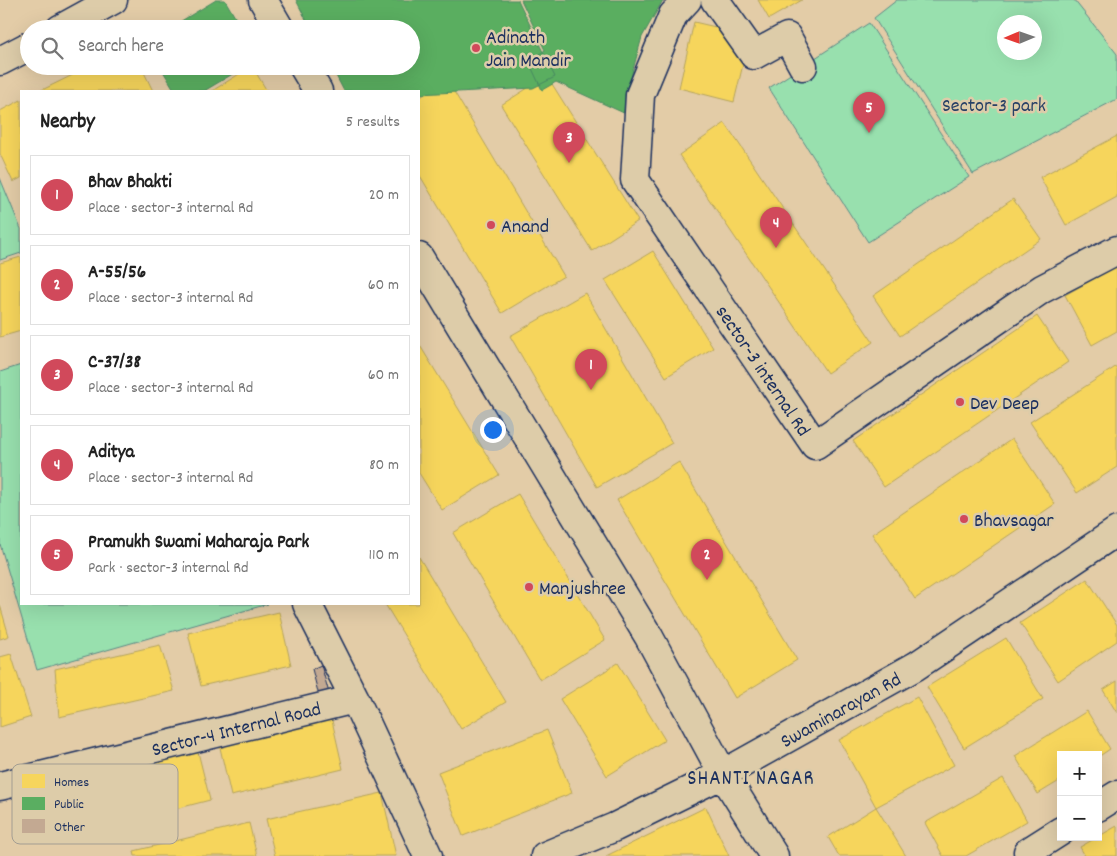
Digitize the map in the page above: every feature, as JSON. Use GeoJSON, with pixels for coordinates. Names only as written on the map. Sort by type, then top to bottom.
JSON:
{"type":"FeatureCollection","features":[{"type":"Feature","properties":{"kind":"street"},"geometry":{"type":"LineString","coordinates":[[76,20],[113,0]]}},
{"type":"Feature","properties":{"kind":"street"},"geometry":{"type":"LineString","coordinates":[[263,0],[275,20]]}},
{"type":"Feature","properties":{"kind":"street","name":"sector-3 internal Rd"},"geometry":{"type":"LineString","coordinates":[[687,0],[673,15],[640,95],[635,180],[815,445],[1042,289],[1117,250]]}},
{"type":"Feature","properties":{"kind":"street"},"geometry":{"type":"LineString","coordinates":[[715,0],[754,55],[787,37],[803,66]]}},
{"type":"Feature","properties":{"kind":"street"},"geometry":{"type":"LineString","coordinates":[[0,62],[20,51]]}},
{"type":"Feature","properties":{"kind":"street"},"geometry":{"type":"LineString","coordinates":[[308,75],[317,90]]}},
{"type":"Feature","properties":{"kind":"street"},"geometry":{"type":"LineString","coordinates":[[420,259],[649,637],[723,774],[774,856]]}},
{"type":"Feature","properties":{"kind":"street","name":"Swaminarayan Rd"},"geometry":{"type":"LineString","coordinates":[[545,856],[615,827],[723,774],[916,666],[1117,531]]}},
{"type":"Feature","properties":{"kind":"street"},"geometry":{"type":"LineString","coordinates":[[308,605],[355,699],[428,856]]}},
{"type":"Feature","properties":{"kind":"street","name":"Sector-4 Internal Road"},"geometry":{"type":"LineString","coordinates":[[90,764],[355,699]]}},
{"type":"Feature","properties":{"kind":"street"},"geometry":{"type":"LineString","coordinates":[[1102,804],[1117,795]]}},
{"type":"Feature","properties":{"kind":"street"},"geometry":{"type":"LineString","coordinates":[[1026,855],[1057,834]]}},
{"type":"Feature","properties":{"kind":"green space","name":"Sector-3 park"},"geometry":{"type":"Polygon","coordinates":[[[897,0],[1074,0],[1117,54],[1117,99],[973,174],[874,18],[897,0]]]}},
{"type":"Feature","properties":{"kind":"green space"},"geometry":{"type":"Polygon","coordinates":[[[869,23],[969,177],[868,242],[769,88],[869,23]]]}},
{"type":"Feature","properties":{"kind":"green space"},"geometry":{"type":"Polygon","coordinates":[[[0,178],[20,227],[20,253],[0,260],[0,178]]]}},
{"type":"Feature","properties":{"kind":"green space"},"geometry":{"type":"Polygon","coordinates":[[[20,365],[20,605],[264,605],[37,670],[0,544],[0,372],[20,365]]]}},
{"type":"Feature","properties":{"kind":"building: Homes"},"geometry":{"type":"Polygon","coordinates":[[[758,0],[802,0],[769,19],[758,0]]]}},
{"type":"Feature","properties":{"kind":"building: Homes"},"geometry":{"type":"Polygon","coordinates":[[[694,22],[750,35],[734,102],[679,88],[694,22]]]}},
{"type":"Feature","properties":{"kind":"building: Homes"},"geometry":{"type":"Polygon","coordinates":[[[73,75],[145,75],[153,90],[42,90],[73,75]]]}},
{"type":"Feature","properties":{"kind":"building: Homes"},"geometry":{"type":"Polygon","coordinates":[[[238,75],[257,75],[266,90],[214,90],[238,75]]]}},
{"type":"Feature","properties":{"kind":"building: Homes"},"geometry":{"type":"Polygon","coordinates":[[[547,76],[638,221],[592,251],[501,105],[547,76]]]}},
{"type":"Feature","properties":{"kind":"building: Homes","name":"Anand"},"geometry":{"type":"Polygon","coordinates":[[[447,80],[564,276],[502,313],[420,176],[420,97],[447,80]]]}},
{"type":"Feature","properties":{"kind":"building: Homes"},"geometry":{"type":"Polygon","coordinates":[[[20,101],[20,178],[13,182],[0,154],[0,111],[20,101]]]}},
{"type":"Feature","properties":{"kind":"building: Homes"},"geometry":{"type":"Polygon","coordinates":[[[725,123],[873,342],[827,373],[679,155],[725,123]]]}},
{"type":"Feature","properties":{"kind":"building: Homes"},"geometry":{"type":"Polygon","coordinates":[[[1117,136],[1117,197],[1066,225],[1040,177],[1117,136]]]}},
{"type":"Feature","properties":{"kind":"building: Homes"},"geometry":{"type":"Polygon","coordinates":[[[1013,199],[1041,239],[900,336],[873,296],[1013,199]]]}},
{"type":"Feature","properties":{"kind":"building: Homes"},"geometry":{"type":"Polygon","coordinates":[[[653,251],[713,348],[666,377],[605,280],[653,251]]]}},
{"type":"Feature","properties":{"kind":"building: Homes"},"geometry":{"type":"Polygon","coordinates":[[[20,257],[20,331],[0,337],[0,263],[20,257]]]}},
{"type":"Feature","properties":{"kind":"building: Homes"},"geometry":{"type":"Polygon","coordinates":[[[1117,266],[1117,331],[1092,345],[1065,295],[1117,266]]]}},
{"type":"Feature","properties":{"kind":"building: Homes"},"geometry":{"type":"Polygon","coordinates":[[[585,293],[672,443],[597,487],[510,336],[585,293]]]}},
{"type":"Feature","properties":{"kind":"building: Homes","name":"Dev Deep"},"geometry":{"type":"Polygon","coordinates":[[[1037,316],[1068,362],[884,487],[853,441],[1037,316]]]}},
{"type":"Feature","properties":{"kind":"building: Homes"},"geometry":{"type":"Polygon","coordinates":[[[420,346],[499,475],[442,510],[420,475],[420,346]]]}},
{"type":"Feature","properties":{"kind":"building: Homes"},"geometry":{"type":"Polygon","coordinates":[[[1117,366],[1117,467],[1077,493],[1030,422],[1117,366]]]}},
{"type":"Feature","properties":{"kind":"building: Homes","name":"Bhavsagar"},"geometry":{"type":"Polygon","coordinates":[[[1012,439],[1055,504],[915,599],[872,534],[1012,439]]]}},
{"type":"Feature","properties":{"kind":"building: Homes"},"geometry":{"type":"Polygon","coordinates":[[[679,462],[797,660],[735,698],[617,500],[679,462]]]}},
{"type":"Feature","properties":{"kind":"building: Homes","name":"Manjushree"},"geometry":{"type":"Polygon","coordinates":[[[518,494],[605,640],[540,680],[453,533],[518,494]]]}},
{"type":"Feature","properties":{"kind":"building: Homes"},"geometry":{"type":"Polygon","coordinates":[[[420,559],[506,702],[461,729],[386,605],[420,605],[420,559]]]}},
{"type":"Feature","properties":{"kind":"building: Homes"},"geometry":{"type":"Polygon","coordinates":[[[1087,579],[1117,625],[1117,641],[1058,681],[1020,623],[1087,579]]]}},
{"type":"Feature","properties":{"kind":"building: Homes"},"geometry":{"type":"Polygon","coordinates":[[[0,605],[9,636],[0,639],[0,605]]]}},
{"type":"Feature","properties":{"kind":"building: Homes"},"geometry":{"type":"Polygon","coordinates":[[[279,612],[291,665],[201,686],[188,633],[279,612]]]}},
{"type":"Feature","properties":{"kind":"building: Homes"},"geometry":{"type":"Polygon","coordinates":[[[1006,638],[1043,699],[964,748],[927,687],[1006,638]]]}},
{"type":"Feature","properties":{"kind":"building: Homes"},"geometry":{"type":"Polygon","coordinates":[[[160,645],[174,691],[59,717],[55,669],[160,645]]]}},
{"type":"Feature","properties":{"kind":"building: Homes"},"geometry":{"type":"Polygon","coordinates":[[[11,654],[31,717],[0,727],[0,657],[11,654]]]}},
{"type":"Feature","properties":{"kind":"building: Homes"},"geometry":{"type":"Polygon","coordinates":[[[618,663],[665,740],[607,776],[560,699],[618,663]]]}},
{"type":"Feature","properties":{"kind":"building: Homes"},"geometry":{"type":"Polygon","coordinates":[[[1117,681],[1117,713],[1103,690],[1117,681]]]}},
{"type":"Feature","properties":{"kind":"building: Homes"},"geometry":{"type":"Polygon","coordinates":[[[917,697],[954,765],[876,807],[839,740],[917,697]]]}},
{"type":"Feature","properties":{"kind":"building: Homes"},"geometry":{"type":"Polygon","coordinates":[[[328,703],[343,769],[231,796],[216,730],[328,703]]]}},
{"type":"Feature","properties":{"kind":"building: Homes"},"geometry":{"type":"Polygon","coordinates":[[[1087,711],[1110,749],[1102,754],[1102,751],[1057,751],[1057,782],[1038,794],[1015,756],[1087,711]]]}},
{"type":"Feature","properties":{"kind":"building: Homes"},"geometry":{"type":"Polygon","coordinates":[[[547,730],[572,793],[463,836],[438,772],[547,730]]]}},
{"type":"Feature","properties":{"kind":"building: Homes"},"geometry":{"type":"Polygon","coordinates":[[[197,748],[210,800],[178,808],[178,764],[134,764],[197,748]]]}},
{"type":"Feature","properties":{"kind":"building: Homes"},"geometry":{"type":"Polygon","coordinates":[[[1003,778],[1027,821],[966,856],[943,856],[925,823],[1003,778]]]}},
{"type":"Feature","properties":{"kind":"building: Homes"},"geometry":{"type":"Polygon","coordinates":[[[382,793],[396,856],[275,856],[266,819],[382,793]]]}},
{"type":"Feature","properties":{"kind":"building: Homes"},"geometry":{"type":"Polygon","coordinates":[[[706,807],[729,856],[606,856],[706,807]]]}},
{"type":"Feature","properties":{"kind":"building: Homes"},"geometry":{"type":"Polygon","coordinates":[[[876,807],[906,856],[839,856],[828,837],[876,807]]]}},
{"type":"Feature","properties":{"kind":"building: Homes"},"geometry":{"type":"Polygon","coordinates":[[[249,823],[257,856],[135,856],[134,851],[163,844],[178,844],[178,840],[249,823]]]}},
{"type":"Feature","properties":{"kind":"building: Homes"},"geometry":{"type":"Polygon","coordinates":[[[1117,826],[1117,856],[1085,856],[1080,847],[1091,841],[1102,841],[1102,835],[1117,826]]]}},
{"type":"Feature","properties":{"kind":"building: Public"},"geometry":{"type":"Polygon","coordinates":[[[216,0],[225,0],[237,20],[183,20],[216,0]]]}},
{"type":"Feature","properties":{"kind":"building: Public","name":"Adinath Jain Mandir"},"geometry":{"type":"Polygon","coordinates":[[[296,0],[518,0],[555,77],[533,88],[420,94],[420,90],[343,90],[336,75],[420,75],[420,20],[306,20],[296,0]]]}},
{"type":"Feature","properties":{"kind":"building: Public"},"geometry":{"type":"Polygon","coordinates":[[[521,0],[663,0],[642,37],[632,73],[626,114],[556,82],[542,90],[529,62],[545,50],[521,0]]]}},
{"type":"Feature","properties":{"kind":"building: Public"},"geometry":{"type":"Polygon","coordinates":[[[165,75],[231,75],[206,90],[174,90],[165,75]]]}},
{"type":"Feature","properties":{"kind":"building: Other"},"geometry":{"type":"Polygon","coordinates":[[[321,665],[329,693],[319,696],[312,669],[321,665]]]}},
{"type":"Feature","properties":{"kind":"place","name":"Adinath Jain Mandir"},"geometry":{"type":"Point","coordinates":[476,48]}},
{"type":"Feature","properties":{"kind":"place","name":"Pramukh Swami Maharaja Park"},"geometry":{"type":"Point","coordinates":[869,133]}},
{"type":"Feature","properties":{"kind":"place","name":"C-37/38"},"geometry":{"type":"Point","coordinates":[569,163]}},
{"type":"Feature","properties":{"kind":"place","name":"Anand"},"geometry":{"type":"Point","coordinates":[491,225]}},
{"type":"Feature","properties":{"kind":"place","name":"Aditya"},"geometry":{"type":"Point","coordinates":[776,248]}},
{"type":"Feature","properties":{"kind":"place","name":"Bhav Bhakti"},"geometry":{"type":"Point","coordinates":[591,390]}},
{"type":"Feature","properties":{"kind":"place","name":"Dev Deep"},"geometry":{"type":"Point","coordinates":[960,402]}},
{"type":"Feature","properties":{"kind":"place","name":"Bhavsagar"},"geometry":{"type":"Point","coordinates":[964,519]}},
{"type":"Feature","properties":{"kind":"place","name":"A-55/56"},"geometry":{"type":"Point","coordinates":[707,580]}},
{"type":"Feature","properties":{"kind":"place","name":"Manjushree"},"geometry":{"type":"Point","coordinates":[529,587]}},
{"type":"Feature","properties":{"kind":"district","name":"SHANTI NAGAR"},"geometry":{"type":"Point","coordinates":[751,777]}}]}
